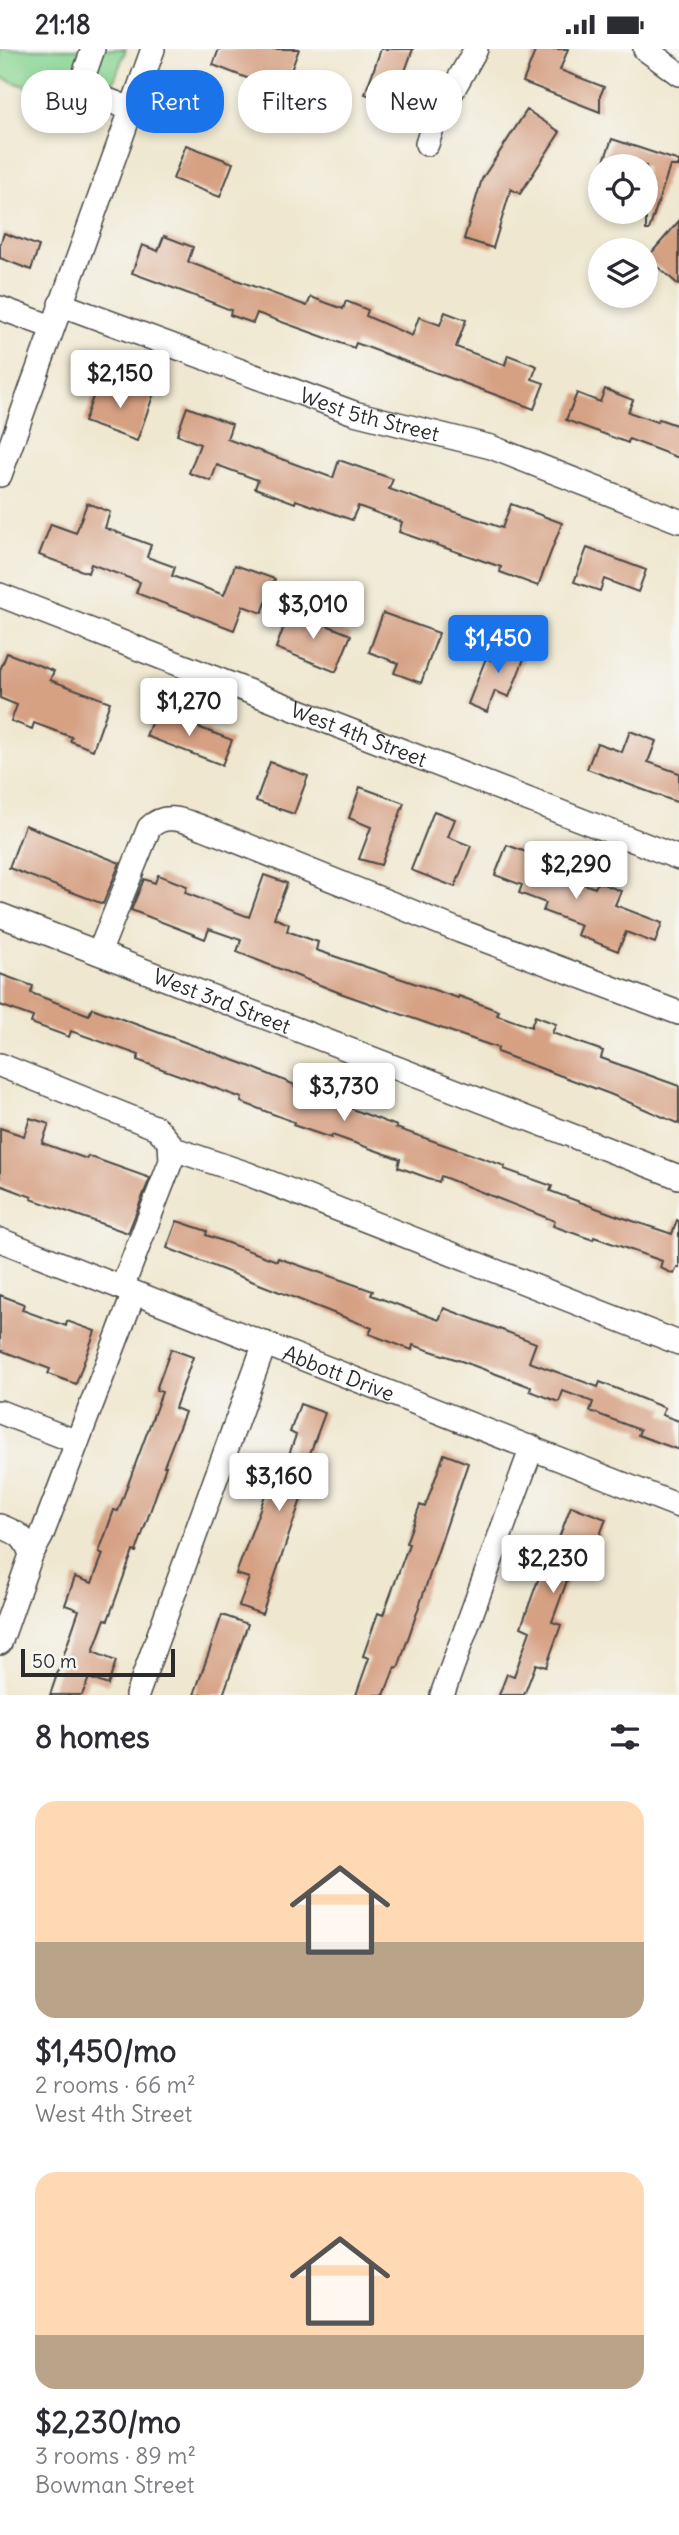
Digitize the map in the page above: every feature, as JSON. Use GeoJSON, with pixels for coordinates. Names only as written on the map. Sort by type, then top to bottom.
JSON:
{"type":"FeatureCollection","features":[{"type":"Feature","properties":{"kind":"street"},"geometry":{"type":"LineString","coordinates":[[93,49],[79,89],[126,107]]}},
{"type":"Feature","properties":{"kind":"street"},"geometry":{"type":"LineString","coordinates":[[145,70],[153,49]]}},
{"type":"Feature","properties":{"kind":"street"},"geometry":{"type":"LineString","coordinates":[[427,144],[433,125],[476,49]]}},
{"type":"Feature","properties":{"kind":"street"},"geometry":{"type":"LineString","coordinates":[[645,49],[679,74]]}},
{"type":"Feature","properties":{"kind":"street"},"geometry":{"type":"LineString","coordinates":[[0,475],[126,123]]}},
{"type":"Feature","properties":{"kind":"street","name":"West 5th Street"},"geometry":{"type":"LineString","coordinates":[[60,304],[354,413],[491,447],[679,521]]}},
{"type":"Feature","properties":{"kind":"street"},"geometry":{"type":"LineString","coordinates":[[0,308],[52,327]]}},
{"type":"Feature","properties":{"kind":"street","name":"West 4th Street"},"geometry":{"type":"LineString","coordinates":[[0,595],[679,858]]}},
{"type":"Feature","properties":{"kind":"street"},"geometry":{"type":"LineString","coordinates":[[99,953],[149,828],[160,819],[172,818],[204,828],[460,931],[679,1013]]}},
{"type":"Feature","properties":{"kind":"street","name":"West 3rd Street"},"geometry":{"type":"LineString","coordinates":[[0,915],[679,1177]]}},
{"type":"Feature","properties":{"kind":"street"},"geometry":{"type":"LineString","coordinates":[[0,1066],[157,1128],[167,1137],[172,1148],[171,1161],[77,1442],[0,1643]]}},
{"type":"Feature","properties":{"kind":"street"},"geometry":{"type":"LineString","coordinates":[[172,1148],[248,1174],[679,1343]]}},
{"type":"Feature","properties":{"kind":"street","name":"Abbott Drive"},"geometry":{"type":"LineString","coordinates":[[0,1240],[679,1506]]}},
{"type":"Feature","properties":{"kind":"street"},"geometry":{"type":"LineString","coordinates":[[137,1695],[265,1343]]}},
{"type":"Feature","properties":{"kind":"street"},"geometry":{"type":"LineString","coordinates":[[0,1412],[77,1442]]}},
{"type":"Feature","properties":{"kind":"street"},"geometry":{"type":"LineString","coordinates":[[442,1695],[532,1447]]}},
{"type":"Feature","properties":{"kind":"street"},"geometry":{"type":"LineString","coordinates":[[0,1526],[16,1532],[27,1542],[32,1555]]}},
{"type":"Feature","properties":{"kind":"green space"},"geometry":{"type":"Polygon","coordinates":[[[0,49],[126,49],[112,86],[112,70],[21,70],[21,85],[0,77],[0,49]]]}},
{"type":"Feature","properties":{"kind":"building"},"geometry":{"type":"Polygon","coordinates":[[[219,49],[299,49],[291,70],[238,70],[238,75],[213,65],[219,49]]]}},
{"type":"Feature","properties":{"kind":"building"},"geometry":{"type":"Polygon","coordinates":[[[381,49],[413,49],[405,70],[374,70],[381,49]]]}},
{"type":"Feature","properties":{"kind":"building"},"geometry":{"type":"Polygon","coordinates":[[[536,49],[568,49],[560,70],[604,87],[600,96],[600,112],[523,82],[536,49]]]}},
{"type":"Feature","properties":{"kind":"building"},"geometry":{"type":"Polygon","coordinates":[[[527,110],[560,132],[520,194],[511,189],[493,248],[464,239],[482,179],[527,110]]]}},
{"type":"Feature","properties":{"kind":"building"},"geometry":{"type":"Polygon","coordinates":[[[612,139],[658,154],[606,154],[612,139]]]}},
{"type":"Feature","properties":{"kind":"building"},"geometry":{"type":"Polygon","coordinates":[[[186,145],[233,163],[220,197],[173,179],[186,145]]]}},
{"type":"Feature","properties":{"kind":"building"},"geometry":{"type":"Polygon","coordinates":[[[658,154],[679,161],[679,166],[670,166],[658,203],[658,154]]]}},
{"type":"Feature","properties":{"kind":"building"},"geometry":{"type":"Polygon","coordinates":[[[679,221],[679,285],[658,267],[658,245],[679,221]]]}},
{"type":"Feature","properties":{"kind":"building"},"geometry":{"type":"Polygon","coordinates":[[[4,233],[39,246],[31,270],[0,258],[4,233]]]}},
{"type":"Feature","properties":{"kind":"building"},"geometry":{"type":"Polygon","coordinates":[[[164,236],[193,247],[188,262],[307,306],[311,297],[343,309],[346,301],[368,310],[366,316],[412,336],[419,317],[440,325],[445,312],[466,320],[456,347],[505,365],[508,355],[537,366],[532,379],[544,383],[534,409],[356,343],[354,348],[257,313],[253,323],[230,315],[231,310],[132,273],[142,245],[158,251],[164,236]]]}},
{"type":"Feature","properties":{"kind":"building"},"geometry":{"type":"Polygon","coordinates":[[[98,383],[126,393],[129,384],[154,393],[137,441],[84,422],[98,383]]]}},
{"type":"Feature","properties":{"kind":"building"},"geometry":{"type":"Polygon","coordinates":[[[605,389],[633,400],[628,412],[679,426],[679,458],[566,420],[577,393],[600,402],[605,389]]]}},
{"type":"Feature","properties":{"kind":"building"},"geometry":{"type":"Polygon","coordinates":[[[187,407],[232,424],[227,439],[333,478],[339,460],[393,479],[389,489],[502,528],[511,504],[562,523],[538,586],[500,572],[501,567],[399,532],[402,522],[358,506],[352,520],[255,488],[258,480],[217,465],[211,481],[189,473],[200,444],[177,435],[187,407]]]}},
{"type":"Feature","properties":{"kind":"building"},"geometry":{"type":"Polygon","coordinates":[[[87,503],[110,512],[105,528],[151,545],[147,557],[175,567],[172,576],[224,595],[235,565],[275,579],[262,613],[243,606],[234,630],[136,593],[140,582],[91,564],[88,573],[39,555],[51,524],[76,533],[87,503]]]}},
{"type":"Feature","properties":{"kind":"building"},"geometry":{"type":"Polygon","coordinates":[[[587,548],[646,570],[638,592],[604,579],[600,591],[574,582],[587,548]]]}},
{"type":"Feature","properties":{"kind":"building"},"geometry":{"type":"Polygon","coordinates":[[[290,610],[351,635],[336,672],[276,648],[290,610]]]}},
{"type":"Feature","properties":{"kind":"building"},"geometry":{"type":"Polygon","coordinates":[[[383,613],[439,633],[421,683],[394,673],[398,663],[369,652],[383,613]]]}},
{"type":"Feature","properties":{"kind":"building"},"geometry":{"type":"Polygon","coordinates":[[[499,640],[527,651],[509,697],[495,691],[487,712],[468,704],[486,658],[491,660],[499,640]]]}},
{"type":"Feature","properties":{"kind":"building"},"geometry":{"type":"Polygon","coordinates":[[[7,653],[54,671],[50,680],[110,702],[93,750],[70,741],[72,737],[34,723],[32,729],[11,721],[17,705],[0,698],[0,670],[7,653]]]}},
{"type":"Feature","properties":{"kind":"building"},"geometry":{"type":"Polygon","coordinates":[[[156,711],[232,740],[222,765],[146,736],[156,711]]]}},
{"type":"Feature","properties":{"kind":"building"},"geometry":{"type":"Polygon","coordinates":[[[630,731],[656,741],[648,762],[679,773],[679,803],[587,769],[597,743],[622,752],[630,731]]]}},
{"type":"Feature","properties":{"kind":"building"},"geometry":{"type":"Polygon","coordinates":[[[270,762],[308,776],[294,814],[256,801],[270,762]]]}},
{"type":"Feature","properties":{"kind":"building"},"geometry":{"type":"Polygon","coordinates":[[[360,787],[404,803],[381,865],[359,859],[371,827],[349,818],[360,787]]]}},
{"type":"Feature","properties":{"kind":"building"},"geometry":{"type":"Polygon","coordinates":[[[434,811],[455,819],[448,837],[471,846],[455,887],[411,870],[434,811]]]}},
{"type":"Feature","properties":{"kind":"building"},"geometry":{"type":"Polygon","coordinates":[[[25,825],[120,863],[103,904],[9,868],[25,825]]]}},
{"type":"Feature","properties":{"kind":"building"},"geometry":{"type":"Polygon","coordinates":[[[507,845],[554,862],[550,872],[595,888],[598,882],[621,891],[615,905],[662,923],[655,943],[626,932],[618,951],[577,935],[581,925],[543,911],[546,903],[519,893],[522,885],[495,875],[507,845]]]}},
{"type":"Feature","properties":{"kind":"building"},"geometry":{"type":"Polygon","coordinates":[[[158,875],[187,886],[185,893],[249,917],[264,875],[287,883],[274,918],[289,924],[287,931],[318,942],[316,950],[458,998],[459,996],[499,1011],[497,1015],[531,1027],[535,1016],[556,1024],[552,1033],[603,1051],[601,1058],[679,1086],[679,1124],[610,1094],[497,1052],[498,1048],[340,993],[237,952],[241,940],[209,929],[205,939],[131,910],[144,879],[155,883],[158,875]]]}},
{"type":"Feature","properties":{"kind":"building"},"geometry":{"type":"Polygon","coordinates":[[[0,974],[33,986],[31,993],[89,1015],[92,1008],[244,1064],[295,1085],[294,1087],[397,1126],[396,1128],[505,1166],[504,1169],[552,1186],[550,1191],[615,1215],[672,1234],[677,1220],[679,1268],[677,1267],[674,1274],[660,1268],[662,1261],[553,1226],[555,1221],[441,1176],[439,1182],[398,1167],[400,1159],[332,1135],[331,1138],[293,1125],[294,1122],[241,1102],[242,1098],[137,1060],[139,1055],[71,1031],[69,1037],[31,1023],[33,1017],[0,1005],[0,974]]]}},
{"type":"Feature","properties":{"kind":"building"},"geometry":{"type":"Polygon","coordinates":[[[30,1118],[49,1124],[42,1143],[150,1178],[128,1233],[31,1199],[32,1197],[0,1185],[0,1128],[24,1136],[30,1118]]]}},
{"type":"Feature","properties":{"kind":"building"},"geometry":{"type":"Polygon","coordinates":[[[177,1221],[207,1231],[206,1235],[277,1261],[278,1258],[373,1291],[371,1295],[439,1320],[444,1308],[536,1343],[529,1362],[598,1387],[600,1382],[665,1408],[662,1415],[679,1421],[679,1450],[638,1435],[640,1430],[590,1411],[593,1402],[563,1391],[559,1402],[530,1391],[531,1387],[464,1362],[413,1345],[412,1350],[369,1334],[372,1328],[167,1248],[177,1221]]]}},
{"type":"Feature","properties":{"kind":"building"},"geometry":{"type":"Polygon","coordinates":[[[0,1295],[24,1304],[22,1310],[66,1326],[67,1321],[95,1331],[76,1384],[48,1374],[50,1369],[0,1350],[0,1295]]]}},
{"type":"Feature","properties":{"kind":"building"},"geometry":{"type":"Polygon","coordinates":[[[171,1349],[193,1357],[175,1408],[185,1412],[136,1552],[133,1551],[108,1620],[105,1619],[93,1652],[116,1661],[108,1685],[89,1678],[82,1695],[50,1695],[79,1610],[65,1605],[75,1577],[92,1583],[103,1554],[99,1552],[114,1510],[118,1511],[162,1392],[156,1390],[171,1349]]]}},
{"type":"Feature","properties":{"kind":"building"},"geometry":{"type":"Polygon","coordinates":[[[300,1404],[325,1413],[308,1459],[314,1461],[262,1614],[239,1606],[249,1578],[236,1574],[274,1471],[282,1474],[296,1435],[290,1432],[300,1404]]]}},
{"type":"Feature","properties":{"kind":"building"},"geometry":{"type":"Polygon","coordinates":[[[444,1454],[468,1463],[398,1668],[395,1667],[384,1695],[356,1695],[369,1658],[363,1656],[378,1613],[383,1615],[420,1505],[425,1507],[444,1454]]]}},
{"type":"Feature","properties":{"kind":"building"},"geometry":{"type":"Polygon","coordinates":[[[571,1506],[606,1519],[590,1561],[576,1556],[552,1622],[561,1625],[546,1667],[536,1664],[524,1695],[499,1695],[507,1674],[514,1676],[530,1631],[521,1627],[547,1555],[552,1556],[571,1506]]]}},
{"type":"Feature","properties":{"kind":"building"},"geometry":{"type":"Polygon","coordinates":[[[222,1615],[248,1624],[223,1695],[194,1695],[222,1615]]]}}]}
